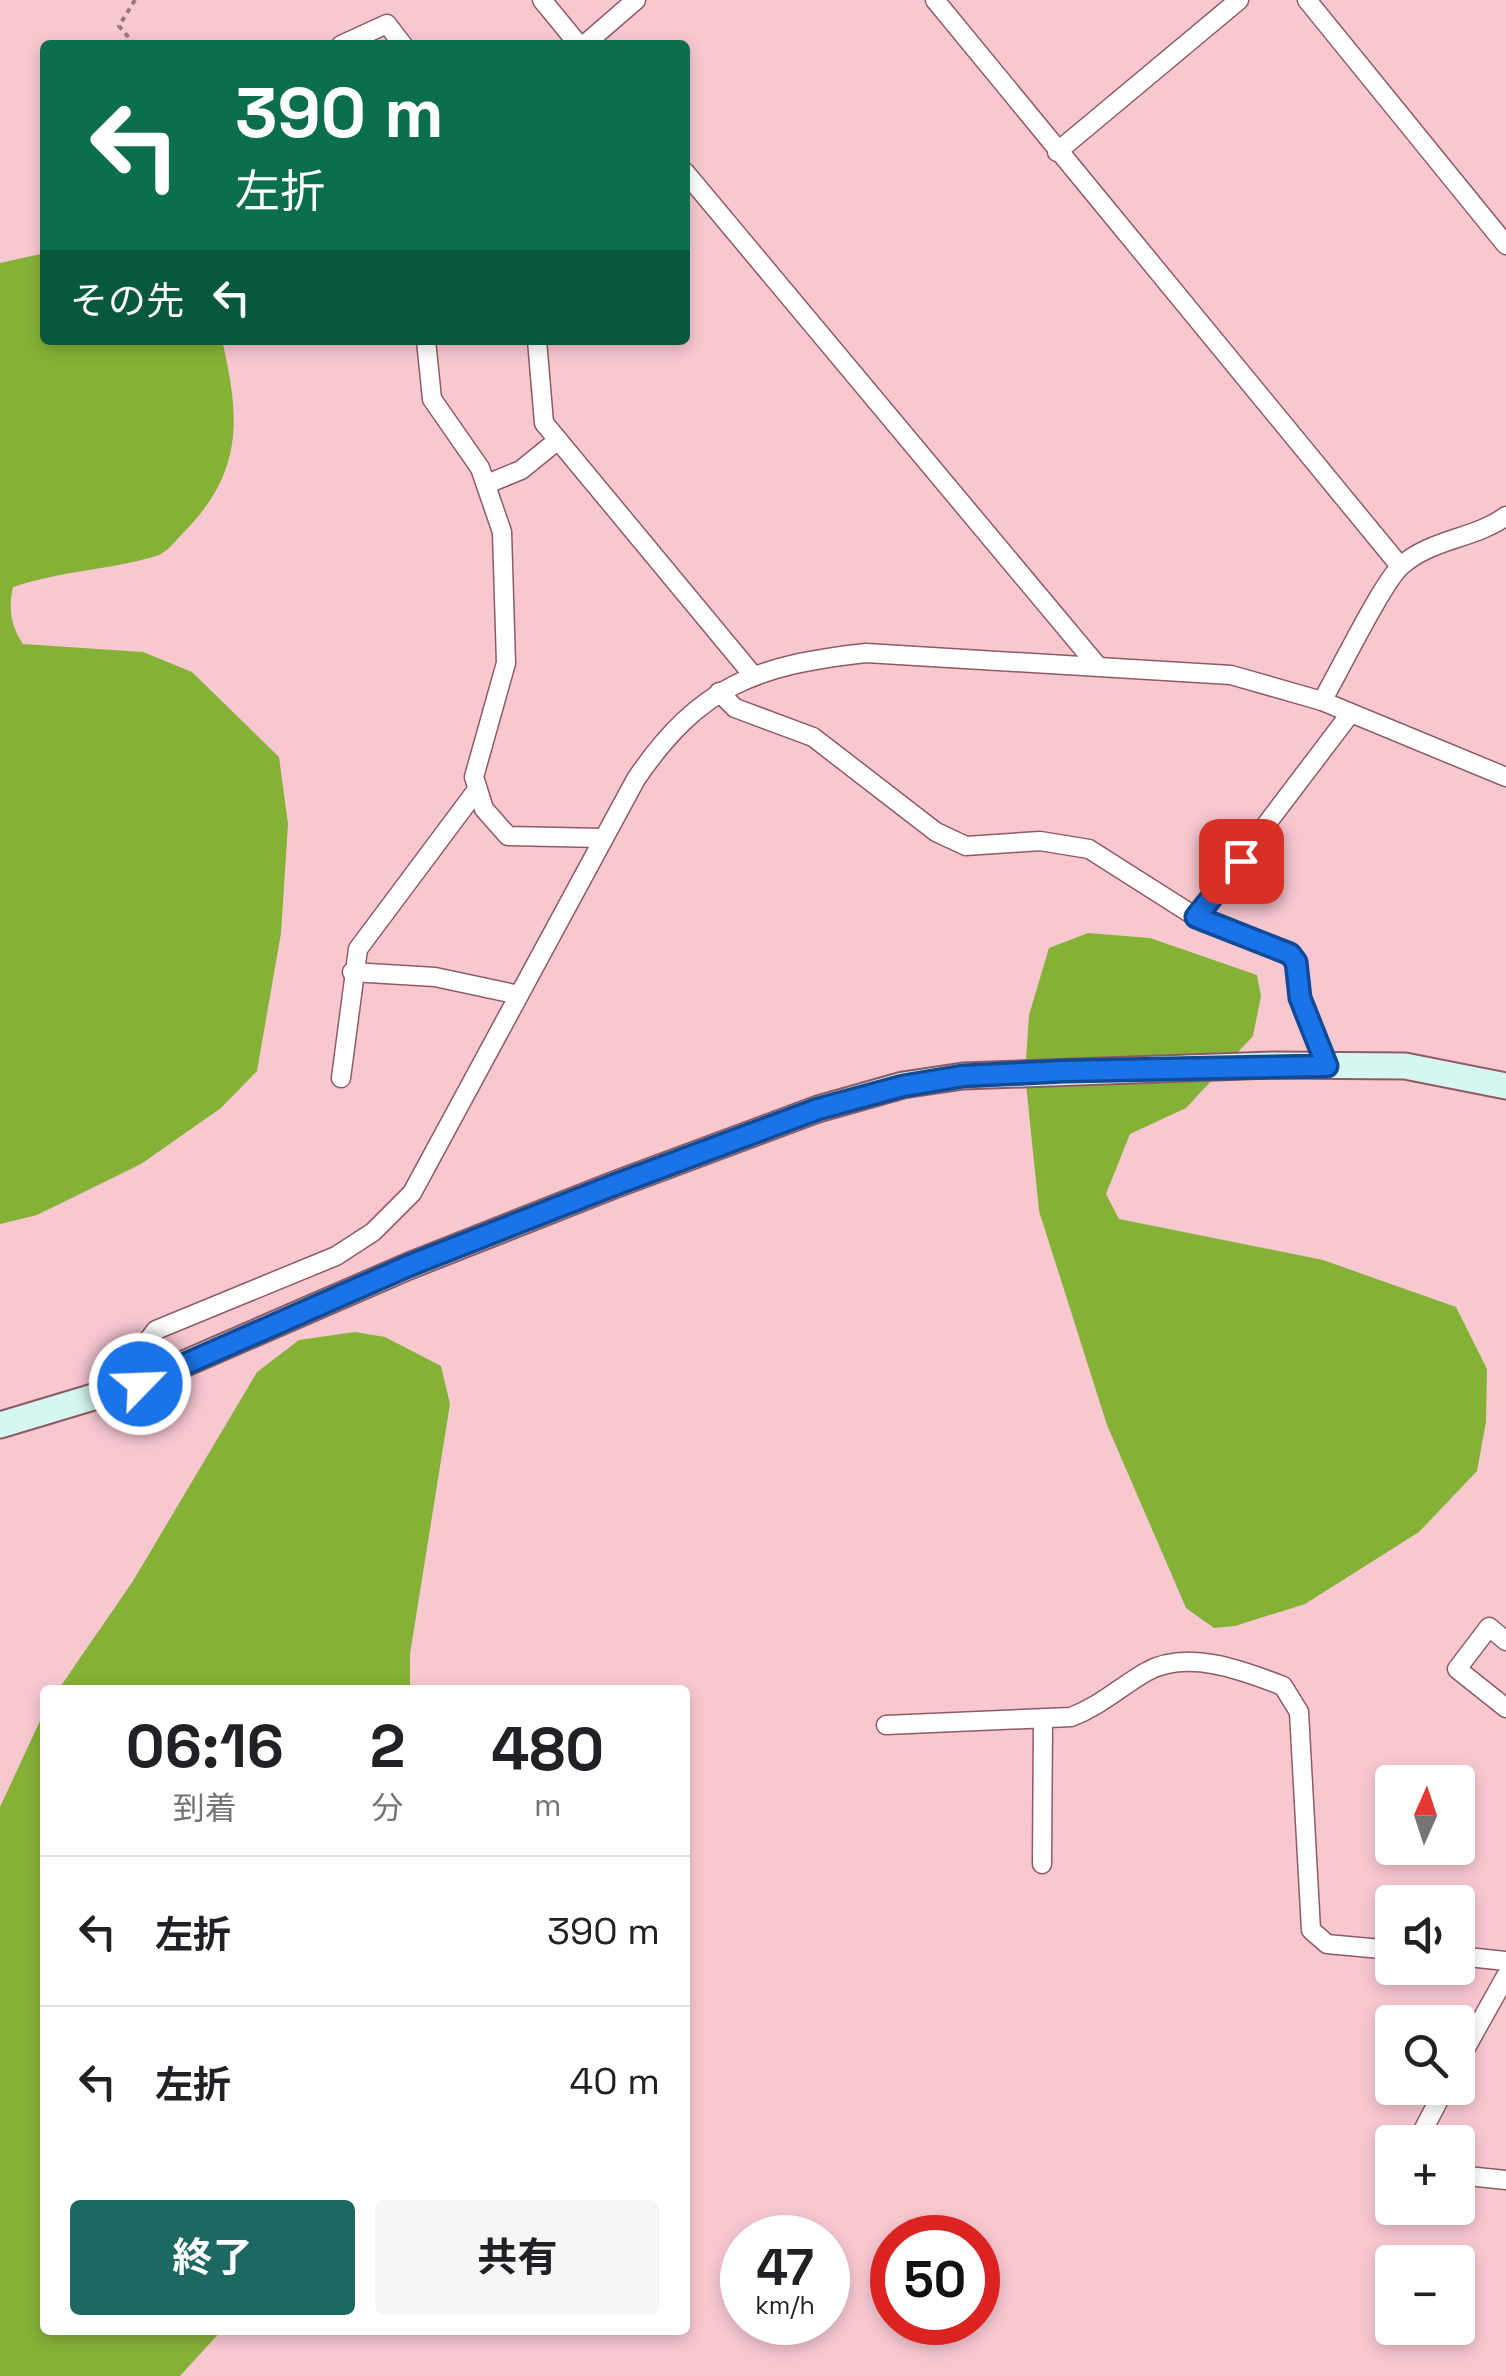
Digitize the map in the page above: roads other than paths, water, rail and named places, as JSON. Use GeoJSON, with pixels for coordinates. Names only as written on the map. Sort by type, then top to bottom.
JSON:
{"type":"FeatureCollection","features":[{"type":"Feature","properties":{"kind":"main road"},"geometry":{"type":"LineString","coordinates":[[0,1426],[140,1384],[408,1266],[614,1185],[818,1109],[903,1086],[963,1076],[1064,1071],[1405,1066],[1506,1086]]}},
{"type":"Feature","properties":{"kind":"street"},"geometry":{"type":"LineString","coordinates":[[542,0],[578,40]]}},
{"type":"Feature","properties":{"kind":"street"},"geometry":{"type":"LineString","coordinates":[[588,40],[636,0]]}},
{"type":"Feature","properties":{"kind":"street"},"geometry":{"type":"LineString","coordinates":[[934,0],[1400,566]]}},
{"type":"Feature","properties":{"kind":"street"},"geometry":{"type":"LineString","coordinates":[[1057,152],[1239,0]]}},
{"type":"Feature","properties":{"kind":"street"},"geometry":{"type":"LineString","coordinates":[[1307,0],[1506,245]]}},
{"type":"Feature","properties":{"kind":"street"},"geometry":{"type":"LineString","coordinates":[[351,40],[388,24],[399,40]]}},
{"type":"Feature","properties":{"kind":"street"},"geometry":{"type":"LineString","coordinates":[[690,178],[1096,664]]}},
{"type":"Feature","properties":{"kind":"street"},"geometry":{"type":"LineString","coordinates":[[426,345],[432,400],[450,420],[486,484],[502,532],[506,662],[501,692],[476,765],[476,791],[484,809],[508,836],[603,838]]}},
{"type":"Feature","properties":{"kind":"street"},"geometry":{"type":"LineString","coordinates":[[536,345],[544,423],[752,674]]}},
{"type":"Feature","properties":{"kind":"street"},"geometry":{"type":"LineString","coordinates":[[486,484],[521,470],[558,440]]}},
{"type":"Feature","properties":{"kind":"street"},"geometry":{"type":"LineString","coordinates":[[1322,702],[1400,566],[1441,543],[1487,530],[1506,516]]}},
{"type":"Feature","properties":{"kind":"street"},"geometry":{"type":"LineString","coordinates":[[140,1384],[146,1344],[156,1330],[336,1256],[373,1232],[412,1193],[603,838],[656,749],[719,692],[752,674],[810,659],[866,653],[1231,675],[1322,702],[1506,777]]}},
{"type":"Feature","properties":{"kind":"street"},"geometry":{"type":"LineString","coordinates":[[719,692],[735,708],[813,738],[950,839],[966,846],[1040,840],[1089,849],[1196,917],[1290,954],[1296,962],[1300,998],[1327,1066]]}},
{"type":"Feature","properties":{"kind":"street"},"geometry":{"type":"LineString","coordinates":[[1196,917],[1350,714]]}},
{"type":"Feature","properties":{"kind":"street"},"geometry":{"type":"LineString","coordinates":[[340,1078],[358,948],[476,791]]}},
{"type":"Feature","properties":{"kind":"street"},"geometry":{"type":"LineString","coordinates":[[352,972],[435,977],[518,996]]}},
{"type":"Feature","properties":{"kind":"street"},"geometry":{"type":"LineString","coordinates":[[1506,1641],[1489,1627],[1457,1669],[1506,1708]]}},
{"type":"Feature","properties":{"kind":"street"},"geometry":{"type":"LineString","coordinates":[[886,1724],[1043,1720],[1096,1708],[1169,1662],[1191,1660],[1283,1686],[1300,1712],[1311,1930],[1327,1944],[1375,1948]]}},
{"type":"Feature","properties":{"kind":"street"},"geometry":{"type":"LineString","coordinates":[[1042,1864],[1043,1720]]}},
{"type":"Feature","properties":{"kind":"street"},"geometry":{"type":"LineString","coordinates":[[1475,1958],[1506,1961]]}},
{"type":"Feature","properties":{"kind":"street"},"geometry":{"type":"LineString","coordinates":[[1475,2032],[1506,1976]]}},
{"type":"Feature","properties":{"kind":"street"},"geometry":{"type":"LineString","coordinates":[[1475,2177],[1506,2180]]}}]}
